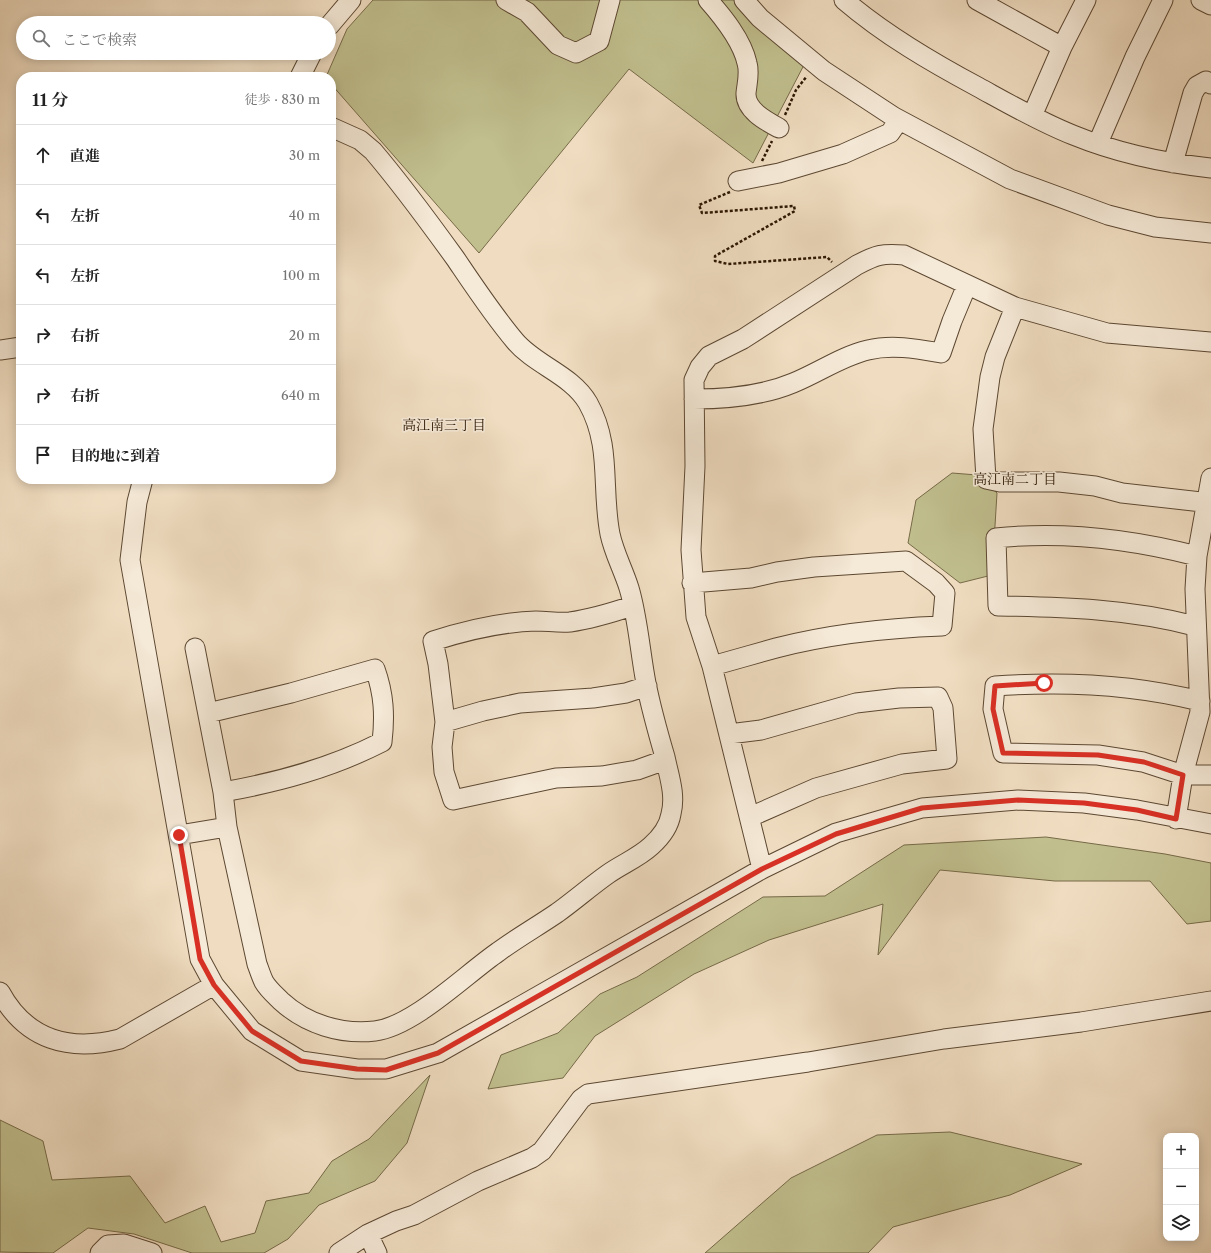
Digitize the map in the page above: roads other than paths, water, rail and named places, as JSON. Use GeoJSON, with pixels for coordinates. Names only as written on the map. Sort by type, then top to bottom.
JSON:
{"type":"FeatureCollection","features":[{"type":"Feature","properties":{"kind":"street"},"geometry":{"type":"LineString","coordinates":[[336,18],[351,0]]}},
{"type":"Feature","properties":{"kind":"street"},"geometry":{"type":"LineString","coordinates":[[506,0],[527,12],[558,45],[576,53],[599,41],[610,0]]}},
{"type":"Feature","properties":{"kind":"street"},"geometry":{"type":"LineString","coordinates":[[708,0],[718,11],[738,42],[745,56],[748,72],[746,94],[748,102],[759,116],[779,128]]}},
{"type":"Feature","properties":{"kind":"street"},"geometry":{"type":"LineString","coordinates":[[744,0],[760,18],[824,71],[899,120],[1010,179],[1108,215],[1155,227],[1211,233]]}},
{"type":"Feature","properties":{"kind":"street"},"geometry":{"type":"LineString","coordinates":[[844,0],[900,43],[958,77],[1032,116],[1073,135],[1140,157],[1211,168]]}},
{"type":"Feature","properties":{"kind":"street"},"geometry":{"type":"LineString","coordinates":[[977,0],[1062,47]]}},
{"type":"Feature","properties":{"kind":"street"},"geometry":{"type":"LineString","coordinates":[[1032,116],[1062,47],[1086,0]]}},
{"type":"Feature","properties":{"kind":"street"},"geometry":{"type":"LineString","coordinates":[[1098,144],[1135,57],[1163,0]]}},
{"type":"Feature","properties":{"kind":"street"},"geometry":{"type":"LineString","coordinates":[[1201,0],[1211,5]]}},
{"type":"Feature","properties":{"kind":"street"},"geometry":{"type":"LineString","coordinates":[[302,72],[308,60]]}},
{"type":"Feature","properties":{"kind":"street"},"geometry":{"type":"LineString","coordinates":[[1173,163],[1193,92],[1197,86],[1206,81],[1211,84]]}},
{"type":"Feature","properties":{"kind":"street"},"geometry":{"type":"LineString","coordinates":[[738,181],[779,173],[843,154],[890,133],[899,120]]}},
{"type":"Feature","properties":{"kind":"street"},"geometry":{"type":"LineString","coordinates":[[195,648],[223,792],[227,827],[238,871],[249,932],[265,984],[291,1010],[312,1022],[334,1029],[377,1031],[397,1025],[419,1011],[496,953],[559,911],[611,872],[650,847],[664,832],[671,817],[673,798],[671,779],[647,686],[629,590],[614,554],[610,533],[605,493],[605,454],[602,435],[586,399],[576,388],[530,356],[517,344],[481,298],[455,259],[373,151],[360,140],[336,129]]}},
{"type":"Feature","properties":{"kind":"street"},"geometry":{"type":"LineString","coordinates":[[762,869],[712,666],[696,617],[692,583],[691,550],[696,466],[694,380],[700,367],[709,356],[743,339],[874,256],[904,255],[1015,307],[1107,333],[1211,342]]}},
{"type":"Feature","properties":{"kind":"street"},"geometry":{"type":"LineString","coordinates":[[694,399],[728,398],[772,390],[869,350],[888,348],[914,349],[941,353],[967,285]]}},
{"type":"Feature","properties":{"kind":"street"},"geometry":{"type":"LineString","coordinates":[[1015,307],[995,357],[990,377],[983,429],[986,479],[1000,482],[1058,482],[1209,503]]}},
{"type":"Feature","properties":{"kind":"street"},"geometry":{"type":"LineString","coordinates":[[0,350],[16,348]]}},
{"type":"Feature","properties":{"kind":"street"},"geometry":{"type":"LineString","coordinates":[[1176,819],[1183,775],[1200,712],[1199,667],[1195,626],[1197,556],[1209,503],[1211,478]]}},
{"type":"Feature","properties":{"kind":"street"},"geometry":{"type":"LineString","coordinates":[[142,484],[137,502],[130,560],[200,959],[214,985],[252,1031],[301,1061],[357,1069],[386,1070],[438,1053],[762,869],[836,834],[922,808],[1018,800],[1084,803],[1137,810],[1176,819],[1211,824]]}},
{"type":"Feature","properties":{"kind":"street"},"geometry":{"type":"LineString","coordinates":[[1195,626],[1176,621],[1110,611],[998,606],[996,538],[1028,534],[1091,537],[1165,548],[1197,556]]}},
{"type":"Feature","properties":{"kind":"street"},"geometry":{"type":"LineString","coordinates":[[692,583],[751,578],[777,572],[814,567],[906,561],[936,583],[945,593],[942,626],[909,627],[823,638],[777,648],[712,666]]}},
{"type":"Feature","properties":{"kind":"street"},"geometry":{"type":"LineString","coordinates":[[632,606],[596,618],[568,622],[536,621],[495,625],[466,630],[434,641],[440,672],[445,722],[442,747],[444,772],[453,800],[556,778],[602,776],[637,770],[665,760]]}},
{"type":"Feature","properties":{"kind":"street"},"geometry":{"type":"LineString","coordinates":[[208,713],[292,693],[375,669],[382,696],[385,717],[382,742],[356,755],[318,770],[269,784],[223,792]]}},
{"type":"Feature","properties":{"kind":"street"},"geometry":{"type":"LineString","coordinates":[[1200,701],[1129,687],[1044,683],[995,686],[993,709],[1003,753],[1098,755],[1144,762],[1183,775],[1211,775]]}},
{"type":"Feature","properties":{"kind":"street"},"geometry":{"type":"LineString","coordinates":[[445,722],[483,711],[520,703],[593,698],[626,693],[647,686]]}},
{"type":"Feature","properties":{"kind":"street"},"geometry":{"type":"LineString","coordinates":[[729,734],[761,730],[856,703],[899,698],[938,697],[943,708],[947,759],[902,764],[824,786],[750,817]]}},
{"type":"Feature","properties":{"kind":"street"},"geometry":{"type":"LineString","coordinates":[[179,835],[227,827]]}},
{"type":"Feature","properties":{"kind":"street"},"geometry":{"type":"LineString","coordinates":[[0,992],[15,1015],[31,1029],[66,1043],[83,1045],[103,1043],[120,1039],[214,985]]}},
{"type":"Feature","properties":{"kind":"street"},"geometry":{"type":"LineString","coordinates":[[339,1253],[368,1234],[396,1220],[414,1215],[478,1181],[532,1158],[542,1151],[581,1099],[588,1094],[808,1062],[944,1039],[1073,1023],[1211,1001]]}},
{"type":"Feature","properties":{"kind":"street"},"geometry":{"type":"LineString","coordinates":[[368,1234],[377,1253]]}},
{"type":"Feature","properties":{"kind":"street"},"geometry":{"type":"LineString","coordinates":[[100,1253],[108,1245],[124,1244],[152,1253]]}},
{"type":"Feature","properties":{"kind":"district","name":"高江南三丁目"},"geometry":{"type":"Point","coordinates":[444,425]}},
{"type":"Feature","properties":{"kind":"district","name":"高江南二丁目"},"geometry":{"type":"Point","coordinates":[1015,479]}}]}
